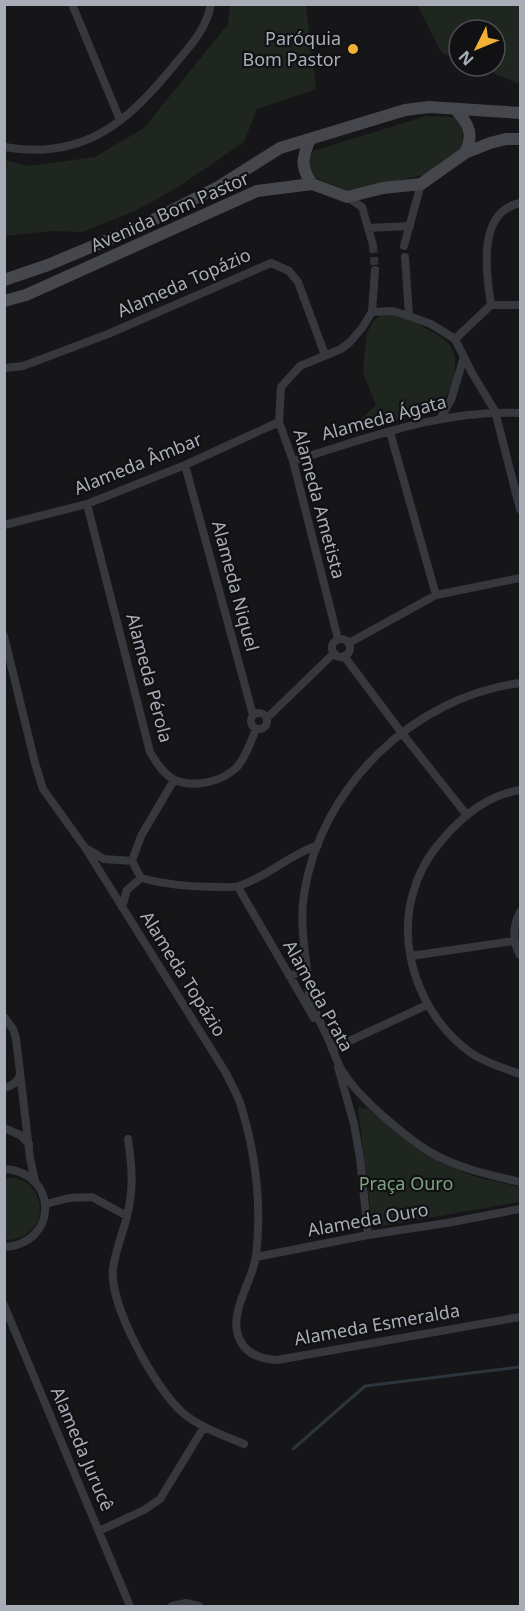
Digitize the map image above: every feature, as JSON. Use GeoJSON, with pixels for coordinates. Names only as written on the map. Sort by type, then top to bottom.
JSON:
{"type":"FeatureCollection","features":[{"type":"Feature","properties":{"kind":"street"},"geometry":{"type":"LineString","coordinates":[[72,4],[120,120]]}},
{"type":"Feature","properties":{"kind":"street"},"geometry":{"type":"LineString","coordinates":[[4,147],[23,150],[57,148],[86,142],[120,120],[141,104],[203,29],[211,4]]}},
{"type":"Feature","properties":{"kind":"street","name":"Avenida Bom Pastor"},"geometry":{"type":"LineString","coordinates":[[4,280],[141,226],[218,187],[280,148],[397,111],[429,107],[520,113]]}},
{"type":"Feature","properties":{"kind":"street"},"geometry":{"type":"LineString","coordinates":[[456,110],[467,122],[471,134],[465,153]]}},
{"type":"Feature","properties":{"kind":"street"},"geometry":{"type":"LineString","coordinates":[[347,197],[383,188],[422,184],[465,153],[490,143],[506,139],[520,139]]}},
{"type":"Feature","properties":{"kind":"street"},"geometry":{"type":"LineString","coordinates":[[310,140],[302,156],[302,166],[312,184]]}},
{"type":"Feature","properties":{"kind":"street","name":"Avenida Bom Pastor"},"geometry":{"type":"LineString","coordinates":[[4,301],[26,295],[257,191],[312,184],[347,197]]}},
{"type":"Feature","properties":{"kind":"street"},"geometry":{"type":"LineString","coordinates":[[404,246],[422,184]]}},
{"type":"Feature","properties":{"kind":"street"},"geometry":{"type":"LineString","coordinates":[[347,197],[362,207],[373,245]]}},
{"type":"Feature","properties":{"kind":"street"},"geometry":{"type":"LineString","coordinates":[[491,305],[487,280],[488,242],[495,219],[511,205],[520,203]]}},
{"type":"Feature","properties":{"kind":"street"},"geometry":{"type":"LineString","coordinates":[[368,228],[410,226]]}},
{"type":"Feature","properties":{"kind":"street"},"geometry":{"type":"LineString","coordinates":[[405,257],[409,316]]}},
{"type":"Feature","properties":{"kind":"street","name":"Alameda Topázio"},"geometry":{"type":"LineString","coordinates":[[4,368],[23,366],[108,334],[272,263],[289,271],[298,282],[325,355]]}},
{"type":"Feature","properties":{"kind":"street"},"geometry":{"type":"LineString","coordinates":[[375,270],[371,314],[393,312],[409,316],[431,324],[455,339],[472,374],[495,411],[520,509]]}},
{"type":"Feature","properties":{"kind":"street"},"geometry":{"type":"LineString","coordinates":[[455,339],[491,305],[520,305]]}},
{"type":"Feature","properties":{"kind":"street","name":"Alameda Ametista"},"geometry":{"type":"LineString","coordinates":[[338,639],[293,461],[279,422],[281,387],[290,374],[300,366],[341,349],[350,342],[371,314]]}},
{"type":"Feature","properties":{"kind":"street"},"geometry":{"type":"LineString","coordinates":[[441,417],[451,400],[464,356]]}},
{"type":"Feature","properties":{"kind":"street","name":"Alameda Ágata"},"geometry":{"type":"LineString","coordinates":[[293,461],[441,417],[495,411],[520,413]]}},
{"type":"Feature","properties":{"kind":"street","name":"Alameda Âmbar"},"geometry":{"type":"LineString","coordinates":[[4,525],[87,504],[185,465],[279,422]]}},
{"type":"Feature","properties":{"kind":"street"},"geometry":{"type":"LineString","coordinates":[[390,432],[436,595]]}},
{"type":"Feature","properties":{"kind":"street","name":"Alameda Niquel"},"geometry":{"type":"LineString","coordinates":[[185,465],[253,715]]}},
{"type":"Feature","properties":{"kind":"street","name":"Alameda Pérola"},"geometry":{"type":"LineString","coordinates":[[87,504],[150,752],[157,764],[174,780]]}},
{"type":"Feature","properties":{"kind":"street"},"geometry":{"type":"LineString","coordinates":[[349,643],[436,595],[520,578]]}},
{"type":"Feature","properties":{"kind":"street","name":"Alameda Topázio"},"geometry":{"type":"LineString","coordinates":[[4,636],[43,789],[86,849],[226,1073],[241,1104],[255,1173],[258,1211],[256,1257],[237,1316],[236,1327],[243,1346]]}},
{"type":"Feature","properties":{"kind":"street"},"geometry":{"type":"LineString","coordinates":[[338,639],[349,643],[350,651],[344,656],[338,656],[334,652],[333,643],[338,639]]}},
{"type":"Feature","properties":{"kind":"street"},"geometry":{"type":"LineString","coordinates":[[256,729],[266,726],[267,718],[334,652]]}},
{"type":"Feature","properties":{"kind":"street"},"geometry":{"type":"LineString","coordinates":[[344,656],[466,814]]}},
{"type":"Feature","properties":{"kind":"street"},"geometry":{"type":"LineString","coordinates":[[520,682],[502,685],[465,697],[436,710],[401,732],[376,755],[335,808],[318,845],[304,894],[302,930],[309,993],[341,1069],[369,1104],[405,1135],[431,1153],[460,1166],[520,1182]]}},
{"type":"Feature","properties":{"kind":"street"},"geometry":{"type":"LineString","coordinates":[[256,729],[251,722],[253,715],[261,713],[267,718]]}},
{"type":"Feature","properties":{"kind":"street"},"geometry":{"type":"LineString","coordinates":[[256,729],[238,766],[217,781],[196,783],[174,780],[141,836],[132,861],[141,878],[182,887],[238,887],[256,879],[295,854],[318,845]]}},
{"type":"Feature","properties":{"kind":"street"},"geometry":{"type":"LineString","coordinates":[[520,790],[484,802],[466,814],[434,848],[414,888],[408,928],[411,956],[420,988],[427,1005],[445,1031],[470,1052],[492,1065],[520,1074]]}},
{"type":"Feature","properties":{"kind":"street"},"geometry":{"type":"LineString","coordinates":[[86,849],[104,859],[132,861]]}},
{"type":"Feature","properties":{"kind":"street"},"geometry":{"type":"LineString","coordinates":[[96,865],[104,859]]}},
{"type":"Feature","properties":{"kind":"street"},"geometry":{"type":"LineString","coordinates":[[122,907],[127,890],[141,878]]}},
{"type":"Feature","properties":{"kind":"street","name":"Alameda Prata"},"geometry":{"type":"LineString","coordinates":[[238,887],[332,1049],[354,1124],[368,1235]]}},
{"type":"Feature","properties":{"kind":"street"},"geometry":{"type":"LineString","coordinates":[[111,889],[127,890]]}},
{"type":"Feature","properties":{"kind":"street"},"geometry":{"type":"LineString","coordinates":[[520,912],[515,926],[514,941],[520,955]]}},
{"type":"Feature","properties":{"kind":"street"},"geometry":{"type":"LineString","coordinates":[[411,956],[514,941]]}},
{"type":"Feature","properties":{"kind":"street"},"geometry":{"type":"LineString","coordinates":[[289,976],[307,970]]}},
{"type":"Feature","properties":{"kind":"street"},"geometry":{"type":"LineString","coordinates":[[332,1049],[427,1005]]}},
{"type":"Feature","properties":{"kind":"street"},"geometry":{"type":"LineString","coordinates":[[4,1017],[13,1029],[35,1181],[46,1204],[42,1226],[35,1235],[27,1242],[5,1248]]}},
{"type":"Feature","properties":{"kind":"street"},"geometry":{"type":"LineString","coordinates":[[4,1022],[13,1029]]}},
{"type":"Feature","properties":{"kind":"street"},"geometry":{"type":"LineString","coordinates":[[4,1088],[19,1080],[20,1074]]}},
{"type":"Feature","properties":{"kind":"street"},"geometry":{"type":"LineString","coordinates":[[4,1128],[20,1135],[29,1145]]}},
{"type":"Feature","properties":{"kind":"street"},"geometry":{"type":"LineString","coordinates":[[128,1139],[133,1170],[131,1198],[113,1268],[115,1291],[127,1323],[155,1381],[184,1414],[204,1427],[244,1444]]}},
{"type":"Feature","properties":{"kind":"street"},"geometry":{"type":"LineString","coordinates":[[4,1169],[25,1174],[35,1181]]}},
{"type":"Feature","properties":{"kind":"street"},"geometry":{"type":"LineString","coordinates":[[46,1204],[69,1198],[92,1197],[127,1216]]}},
{"type":"Feature","properties":{"kind":"street","name":"Alameda Ouro"},"geometry":{"type":"LineString","coordinates":[[256,1257],[520,1209]]}},
{"type":"Feature","properties":{"kind":"street","name":"Alameda Jurucê"},"geometry":{"type":"LineString","coordinates":[[4,1305],[130,1606]]}},
{"type":"Feature","properties":{"kind":"street","name":"Alameda Esmeralda"},"geometry":{"type":"LineString","coordinates":[[243,1346],[259,1357],[277,1360],[520,1317]]}},
{"type":"Feature","properties":{"kind":"street"},"geometry":{"type":"LineString","coordinates":[[99,1531],[144,1510],[160,1498],[204,1427]]}},
{"type":"Feature","properties":{"kind":"street"},"geometry":{"type":"LineString","coordinates":[[172,1606],[186,1604],[198,1606]]}},
{"type":"Feature","properties":{"kind":"green space"},"geometry":{"type":"Polygon","coordinates":[[[230,5],[306,5],[316,89],[257,109],[244,142],[175,189],[135,211],[82,232],[52,231],[5,236],[5,160],[29,166],[95,157],[144,128],[228,24],[230,5]]]}},
{"type":"Feature","properties":{"kind":"green space"},"geometry":{"type":"Polygon","coordinates":[[[417,5],[520,5],[520,84],[505,78],[507,18],[447,18],[447,55],[442,53],[417,5]]]}},
{"type":"Feature","properties":{"kind":"green space"},"geometry":{"type":"Polygon","coordinates":[[[426,116],[456,117],[462,130],[463,149],[424,175],[348,191],[311,176],[309,159],[313,151],[426,116]]]}},
{"type":"Feature","properties":{"kind":"green space"},"geometry":{"type":"Polygon","coordinates":[[[382,314],[401,314],[441,337],[450,345],[455,357],[455,371],[453,383],[441,406],[369,429],[361,419],[376,405],[363,373],[364,358],[367,333],[373,321],[382,314]]]}},
{"type":"Feature","properties":{"kind":"green space","name":"Praça Ouro"},"geometry":{"type":"Polygon","coordinates":[[[358,1107],[369,1109],[407,1141],[441,1163],[479,1178],[520,1187],[520,1202],[382,1226],[371,1214],[358,1107]]]}},
{"type":"Feature","properties":{"kind":"green space"},"geometry":{"type":"Polygon","coordinates":[[[5,1178],[19,1179],[30,1186],[37,1196],[40,1207],[38,1219],[32,1229],[21,1237],[5,1240],[5,1178]]]}},
{"type":"Feature","properties":{"kind":"waterway"},"geometry":{"type":"LineString","coordinates":[[293,1449],[365,1386],[520,1367]]}},
{"type":"Feature","properties":{"kind":"tunnel"},"geometry":{"type":"LineString","coordinates":[[373,245],[375,270]]}},
{"type":"Feature","properties":{"kind":"place","name":"Paróquia Bom Pastor"},"geometry":{"type":"Point","coordinates":[353,49]}}]}
